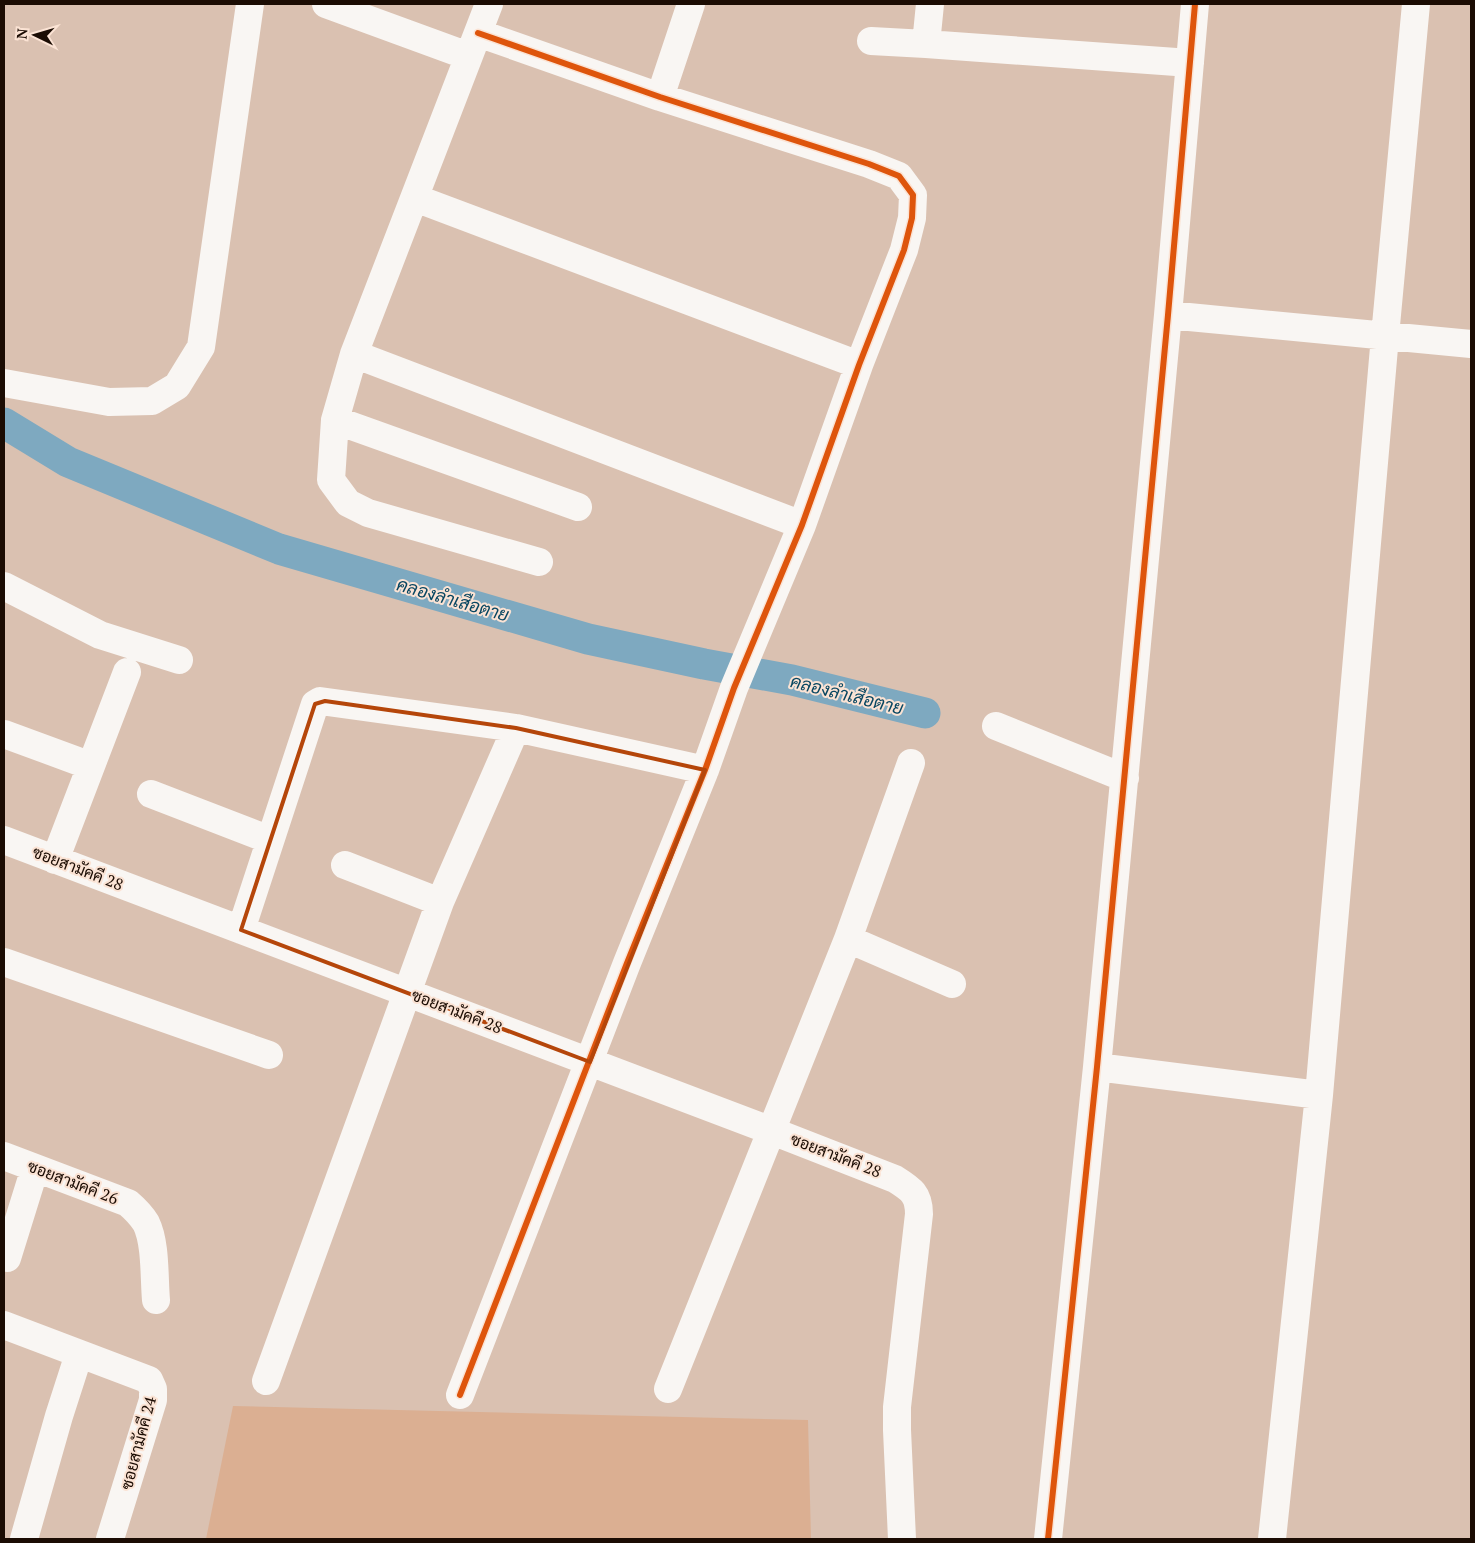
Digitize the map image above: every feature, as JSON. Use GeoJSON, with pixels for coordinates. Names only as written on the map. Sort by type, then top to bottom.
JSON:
{"type":"FeatureCollection","features":[{"type":"Feature","properties":{"kind":"street"},"geometry":{"type":"LineString","coordinates":[[4,382],[109,402],[152,401],[177,386],[201,347],[250,4]]}},
{"type":"Feature","properties":{"kind":"street"},"geometry":{"type":"LineString","coordinates":[[326,4],[660,97],[869,164],[899,176],[913,195],[912,218],[904,250],[859,365],[802,524],[734,688],[705,770],[627,962],[460,1395]]}},
{"type":"Feature","properties":{"kind":"street"},"geometry":{"type":"LineString","coordinates":[[489,4],[354,354],[335,420],[330,480],[348,503],[368,513],[539,562]]}},
{"type":"Feature","properties":{"kind":"street"},"geometry":{"type":"LineString","coordinates":[[660,97],[691,4]]}},
{"type":"Feature","properties":{"kind":"street"},"geometry":{"type":"LineString","coordinates":[[926,44],[930,4]]}},
{"type":"Feature","properties":{"kind":"street"},"geometry":{"type":"LineString","coordinates":[[1048,1539],[1098,1067],[1195,4]]}},
{"type":"Feature","properties":{"kind":"street"},"geometry":{"type":"LineString","coordinates":[[1272,1539],[1319,1096],[1385,336],[1416,4]]}},
{"type":"Feature","properties":{"kind":"street"},"geometry":{"type":"LineString","coordinates":[[870,41],[1190,63]]}},
{"type":"Feature","properties":{"kind":"street"},"geometry":{"type":"LineString","coordinates":[[415,198],[859,365]]}},
{"type":"Feature","properties":{"kind":"street"},"geometry":{"type":"LineString","coordinates":[[1168,315],[1471,344]]}},
{"type":"Feature","properties":{"kind":"street"},"geometry":{"type":"LineString","coordinates":[[354,354],[802,524]]}},
{"type":"Feature","properties":{"kind":"street"},"geometry":{"type":"LineString","coordinates":[[335,420],[578,507]]}},
{"type":"Feature","properties":{"kind":"street"},"geometry":{"type":"LineString","coordinates":[[4,586],[100,635],[179,660]]}},
{"type":"Feature","properties":{"kind":"street"},"geometry":{"type":"LineString","coordinates":[[55,860],[127,672]]}},
{"type":"Feature","properties":{"kind":"street"},"geometry":{"type":"LineString","coordinates":[[241,930],[315,704],[320,701],[516,728],[705,770]]}},
{"type":"Feature","properties":{"kind":"street"},"geometry":{"type":"LineString","coordinates":[[996,726],[1125,778]]}},
{"type":"Feature","properties":{"kind":"street"},"geometry":{"type":"LineString","coordinates":[[266,1381],[440,902],[516,728]]}},
{"type":"Feature","properties":{"kind":"street"},"geometry":{"type":"LineString","coordinates":[[4,734],[91,766]]}},
{"type":"Feature","properties":{"kind":"street"},"geometry":{"type":"LineString","coordinates":[[668,1389],[848,939],[911,763]]}},
{"type":"Feature","properties":{"kind":"street"},"geometry":{"type":"LineString","coordinates":[[152,794],[270,840]]}},
{"type":"Feature","properties":{"kind":"street","name":"ซอยสามัคคี 28"},"geometry":{"type":"LineString","coordinates":[[4,840],[895,1178],[908,1188],[918,1199],[919,1208],[897,1407],[902,1539]]}},
{"type":"Feature","properties":{"kind":"street"},"geometry":{"type":"LineString","coordinates":[[345,865],[440,902]]}},
{"type":"Feature","properties":{"kind":"street"},"geometry":{"type":"LineString","coordinates":[[848,939],[952,984]]}},
{"type":"Feature","properties":{"kind":"street"},"geometry":{"type":"LineString","coordinates":[[4,962],[269,1055]]}},
{"type":"Feature","properties":{"kind":"street"},"geometry":{"type":"LineString","coordinates":[[1098,1067],[1319,1096]]}},
{"type":"Feature","properties":{"kind":"street","name":"ซอยสามัคคี 26"},"geometry":{"type":"LineString","coordinates":[[4,1156],[128,1203],[138,1211],[146,1225],[152,1247],[156,1300]]}},
{"type":"Feature","properties":{"kind":"street"},"geometry":{"type":"LineString","coordinates":[[7,1258],[35,1168]]}},
{"type":"Feature","properties":{"kind":"street","name":"ซอยสามัคคี 24"},"geometry":{"type":"LineString","coordinates":[[4,1325],[149,1380],[153,1389],[153,1400],[110,1539]]}},
{"type":"Feature","properties":{"kind":"street"},"geometry":{"type":"LineString","coordinates":[[24,1539],[58,1416],[79,1354]]}},
{"type":"Feature","properties":{"kind":"highlighted area"},"geometry":{"type":"Polygon","coordinates":[[[325,701],[516,728],[705,770],[590,1062],[241,930],[315,704],[325,701]]]}},
{"type":"Feature","properties":{"kind":"shaded area"},"geometry":{"type":"Polygon","coordinates":[[[233,1406],[808,1420],[811,1539],[206,1539],[233,1406]]]}},
{"type":"Feature","properties":{"kind":"waterway","name":"คลองลำเสือตาย"},"geometry":{"type":"LineString","coordinates":[[4,423],[68,462],[279,549],[588,639],[704,664],[792,680],[925,713]]}},
{"type":"Feature","properties":{"kind":"cycle path"},"geometry":{"type":"LineString","coordinates":[[1048,1539],[1097,1067],[1168,315],[1195,4]]}},
{"type":"Feature","properties":{"kind":"cycle path"},"geometry":{"type":"LineString","coordinates":[[460,1395],[627,963],[705,770],[734,688],[802,525],[859,365],[904,250],[912,218],[913,195],[899,176],[869,164],[660,97],[478,33]]}}]}
